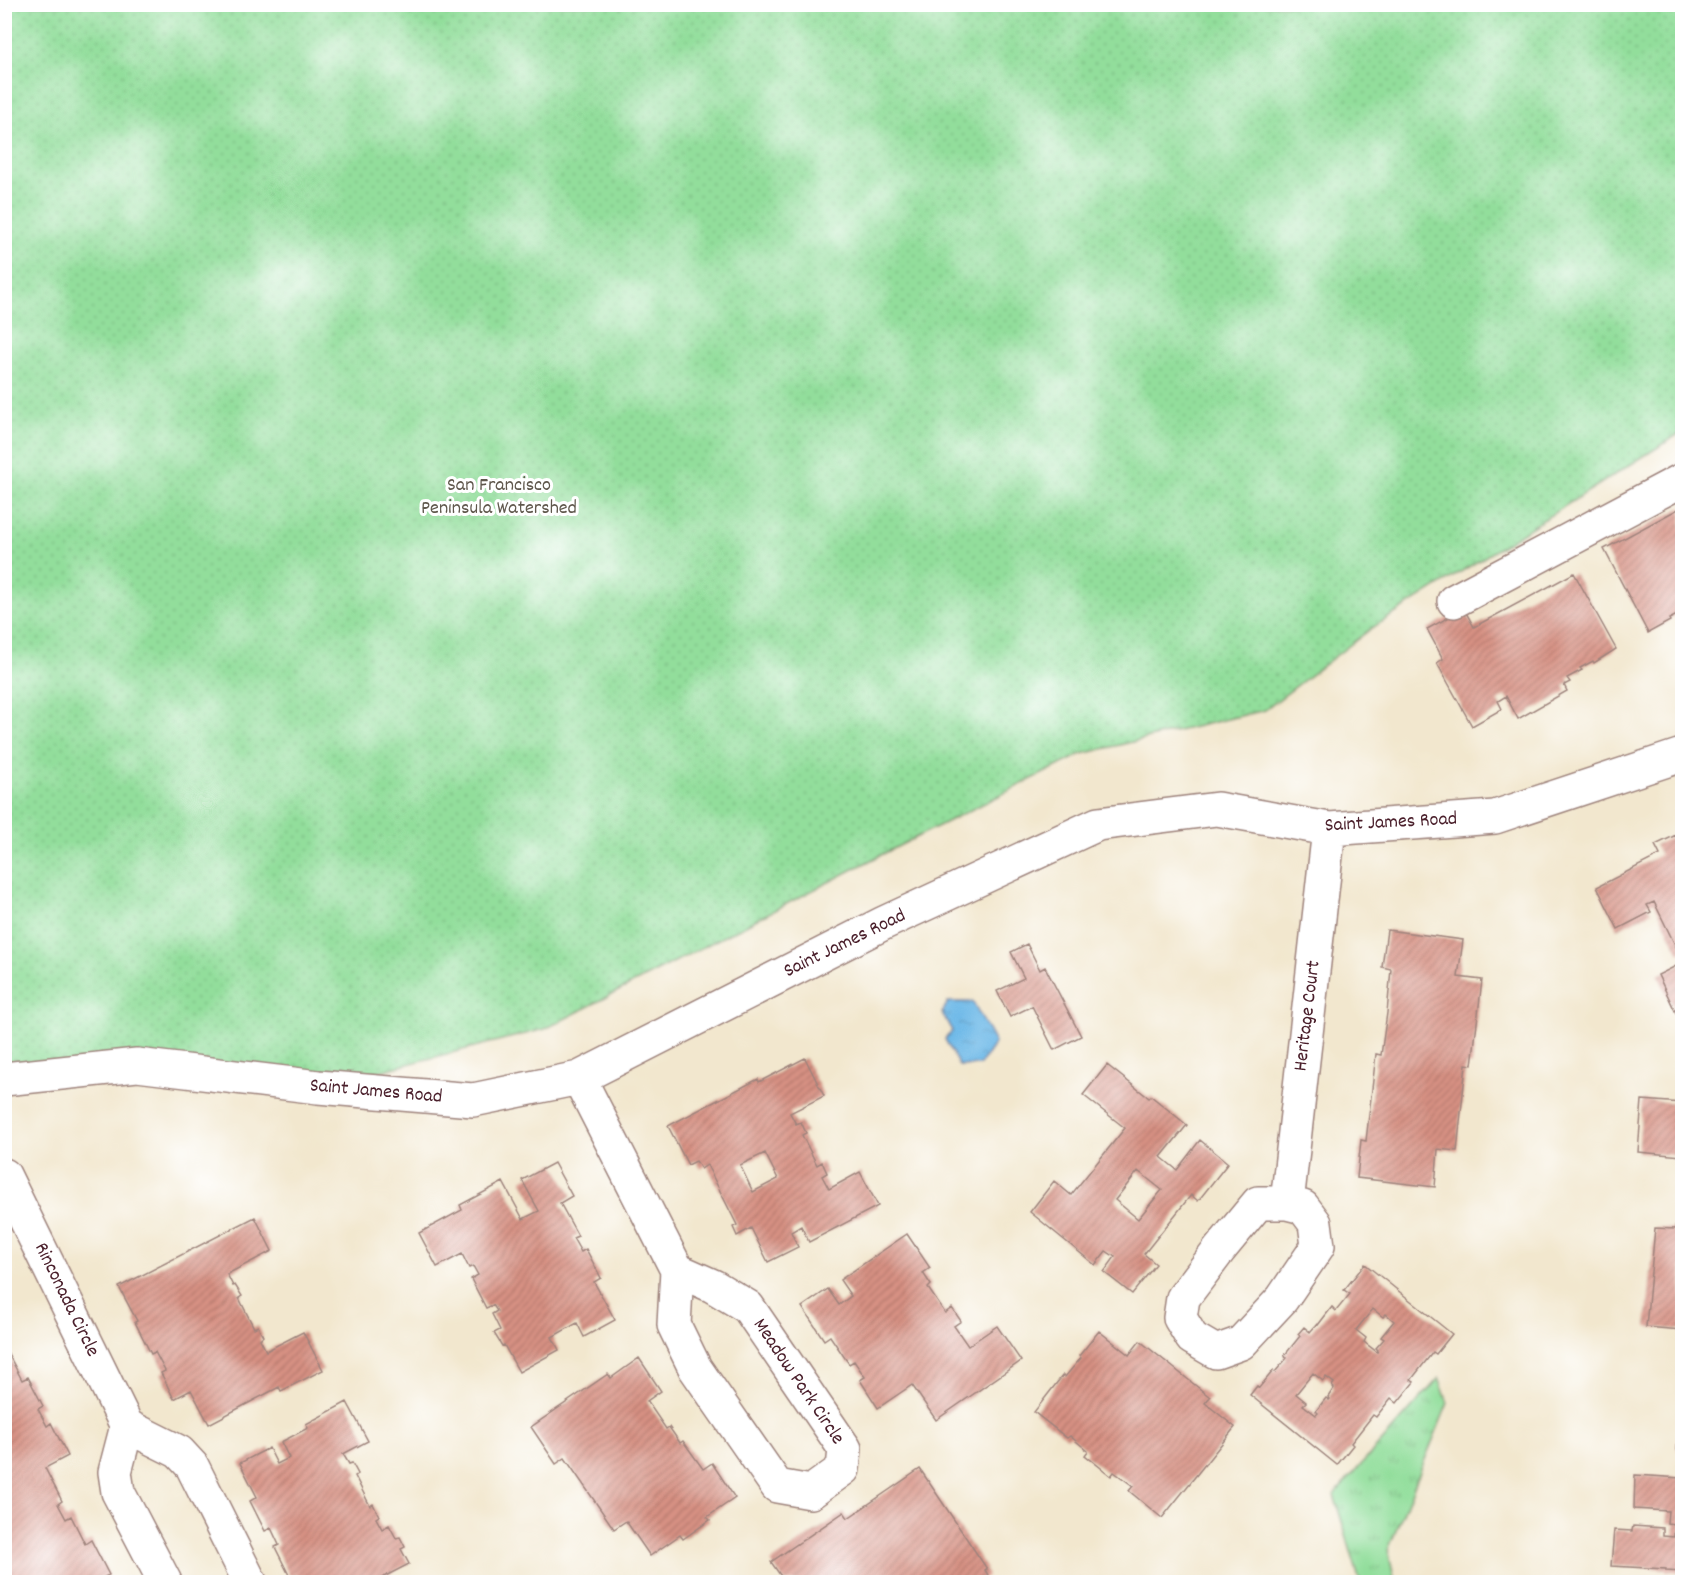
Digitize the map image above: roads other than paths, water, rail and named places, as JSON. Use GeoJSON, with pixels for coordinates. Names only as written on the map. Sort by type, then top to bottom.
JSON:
{"type":"FeatureCollection","features":[{"type":"Feature","properties":{"kind":"street"},"geometry":{"type":"LineString","coordinates":[[1454,601],[1683,480]]}},
{"type":"Feature","properties":{"kind":"street","name":"Saint James Road"},"geometry":{"type":"LineString","coordinates":[[4,1079],[137,1065],[318,1088],[473,1100],[579,1078],[884,923],[1098,824],[1217,809],[1329,829],[1495,817],[1683,755]]}},
{"type":"Feature","properties":{"kind":"street","name":"Heritage Court"},"geometry":{"type":"LineString","coordinates":[[1287,1203],[1329,829]]}},
{"type":"Feature","properties":{"kind":"street"},"geometry":{"type":"LineString","coordinates":[[579,1078],[677,1270]]}},
{"type":"Feature","properties":{"kind":"street","name":"Rinconada Circle"},"geometry":{"type":"LineString","coordinates":[[4,1175],[128,1426]]}},
{"type":"Feature","properties":{"kind":"street"},"geometry":{"type":"LineString","coordinates":[[1258,1203],[1287,1203],[1303,1207],[1315,1223],[1318,1246],[1282,1299],[1241,1343],[1216,1352],[1192,1338],[1180,1318],[1183,1298],[1258,1203]]}},
{"type":"Feature","properties":{"kind":"street","name":"Meadow Park Circle"},"geometry":{"type":"LineString","coordinates":[[677,1270],[713,1286],[748,1307],[845,1449],[843,1469],[811,1492],[777,1486],[695,1368],[674,1324],[677,1270]]}},
{"type":"Feature","properties":{"kind":"street"},"geometry":{"type":"LineString","coordinates":[[165,1582],[118,1492],[115,1472],[128,1426],[179,1452],[192,1466],[250,1582]]}},
{"type":"Feature","properties":{"kind":"water"},"geometry":{"type":"Polygon","coordinates":[[[948,1002],[973,1002],[995,1043],[980,1065],[959,1066],[945,1039],[952,1031],[942,1013],[948,1002]]]}},
{"type":"Feature","properties":{"kind":"park label","name":"San Francisco Peninsula Watershed"},"geometry":{"type":"Point","coordinates":[499,498]}}]}
